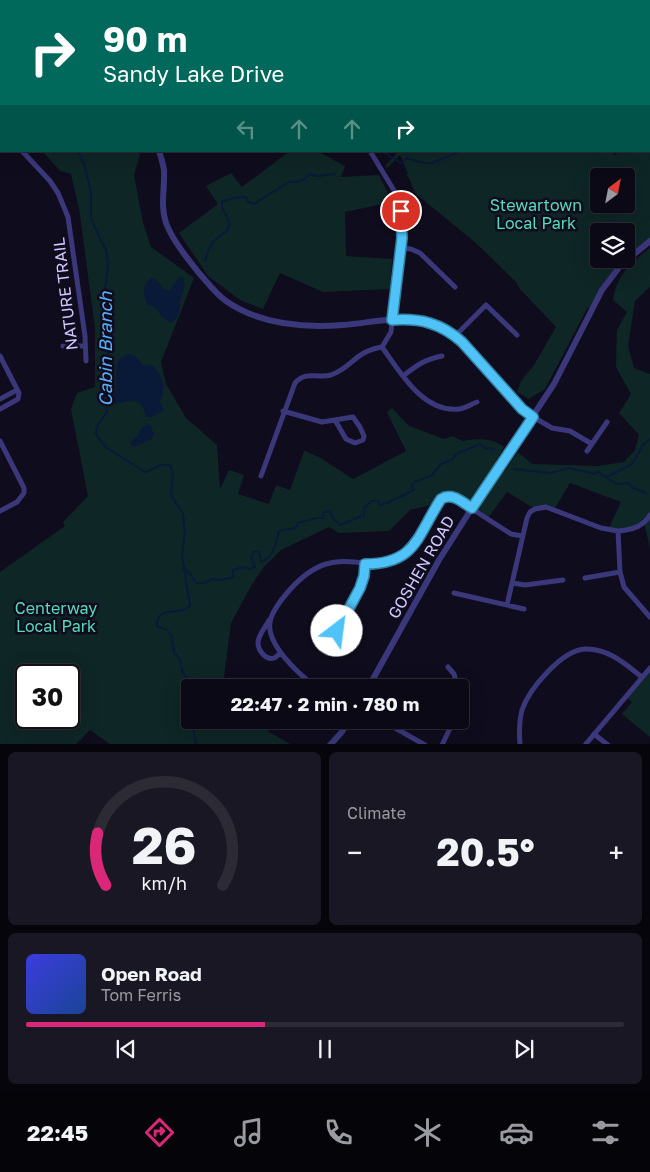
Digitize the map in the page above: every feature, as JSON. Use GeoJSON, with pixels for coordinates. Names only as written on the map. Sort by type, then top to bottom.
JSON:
{"type":"FeatureCollection","features":[{"type":"Feature","properties":{"kind":"street","name":"NATURE TRAIL"},"geometry":{"type":"LineString","coordinates":[[23,152],[54,187],[64,204],[68,216],[85,336],[86,360]]}},
{"type":"Feature","properties":{"kind":"street"},"geometry":{"type":"LineString","coordinates":[[160,152],[164,170],[162,196],[164,212],[170,232],[188,260],[212,289],[227,301],[249,314],[284,323],[340,325],[409,319],[423,320],[438,325],[456,336],[522,409],[552,428],[570,431],[592,444]]}},
{"type":"Feature","properties":{"kind":"street"},"geometry":{"type":"LineString","coordinates":[[261,476],[291,389],[300,378],[307,375],[324,376],[339,371],[364,351],[382,347],[391,332],[403,225],[395,192],[371,152]]}},
{"type":"Feature","properties":{"kind":"street","name":"GOSHEN ROAD"},"geometry":{"type":"LineString","coordinates":[[373,679],[435,567],[554,384],[602,290],[620,265],[650,241]]}},
{"type":"Feature","properties":{"kind":"street"},"geometry":{"type":"LineString","coordinates":[[401,248],[420,254],[455,287]]}},
{"type":"Feature","properties":{"kind":"street"},"geometry":{"type":"LineString","coordinates":[[456,336],[486,305],[517,335]]}},
{"type":"Feature","properties":{"kind":"street"},"geometry":{"type":"LineString","coordinates":[[63,346],[85,346]]}},
{"type":"Feature","properties":{"kind":"street"},"geometry":{"type":"LineString","coordinates":[[382,347],[403,376],[422,397],[436,406],[458,409],[477,402]]}},
{"type":"Feature","properties":{"kind":"street"},"geometry":{"type":"LineString","coordinates":[[0,356],[19,393],[18,399],[0,409]]}},
{"type":"Feature","properties":{"kind":"street"},"geometry":{"type":"LineString","coordinates":[[403,376],[420,362],[442,356]]}},
{"type":"Feature","properties":{"kind":"street"},"geometry":{"type":"LineString","coordinates":[[0,399],[18,390]]}},
{"type":"Feature","properties":{"kind":"street"},"geometry":{"type":"LineString","coordinates":[[284,411],[322,422],[348,416],[355,418],[364,436],[363,440],[355,444],[346,439],[335,420]]}},
{"type":"Feature","properties":{"kind":"street"},"geometry":{"type":"LineString","coordinates":[[587,452],[608,422]]}},
{"type":"Feature","properties":{"kind":"street"},"geometry":{"type":"LineString","coordinates":[[0,441],[24,488],[24,494],[17,502],[0,511]]}},
{"type":"Feature","properties":{"kind":"street"},"geometry":{"type":"LineString","coordinates":[[280,653],[274,658],[269,658],[260,650],[259,637],[283,598],[301,578],[315,568],[338,561],[365,564],[391,562],[410,551],[444,496],[449,495],[455,498],[511,534],[522,536]]}},
{"type":"Feature","properties":{"kind":"street"},"geometry":{"type":"LineString","coordinates":[[507,605],[522,536],[530,512],[540,507],[546,507],[601,528],[618,531],[640,526],[650,515]]}},
{"type":"Feature","properties":{"kind":"street"},"geometry":{"type":"LineString","coordinates":[[618,531],[622,582],[627,592],[650,617]]}},
{"type":"Feature","properties":{"kind":"street"},"geometry":{"type":"LineString","coordinates":[[348,611],[361,627],[352,641],[338,634],[337,631],[360,588],[365,564]]}},
{"type":"Feature","properties":{"kind":"street"},"geometry":{"type":"LineString","coordinates":[[586,578],[620,572]]}},
{"type":"Feature","properties":{"kind":"street"},"geometry":{"type":"LineString","coordinates":[[513,583],[525,586],[562,580]]}},
{"type":"Feature","properties":{"kind":"street"},"geometry":{"type":"LineString","coordinates":[[454,593],[524,609]]}},
{"type":"Feature","properties":{"kind":"street"},"geometry":{"type":"LineString","coordinates":[[270,620],[272,639],[280,653],[306,679]]}},
{"type":"Feature","properties":{"kind":"street"},"geometry":{"type":"LineString","coordinates":[[520,744],[520,721],[527,698],[533,688],[566,655],[575,650],[602,651],[616,657],[642,677]]}},
{"type":"Feature","properties":{"kind":"street"},"geometry":{"type":"LineString","coordinates":[[448,667],[455,679]]}},
{"type":"Feature","properties":{"kind":"street"},"geometry":{"type":"LineString","coordinates":[[585,744],[650,668]]}},
{"type":"Feature","properties":{"kind":"street"},"geometry":{"type":"LineString","coordinates":[[330,744],[344,729]]}},
{"type":"Feature","properties":{"kind":"street"},"geometry":{"type":"LineString","coordinates":[[398,729],[425,744]]}},
{"type":"Feature","properties":{"kind":"street"},"geometry":{"type":"LineString","coordinates":[[442,744],[450,729]]}},
{"type":"Feature","properties":{"kind":"street"},"geometry":{"type":"LineString","coordinates":[[594,734],[608,744]]}},
{"type":"Feature","properties":{"kind":"green space","name":"Centerway Local Park"},"geometry":{"type":"Polygon","coordinates":[[[43,152],[141,152],[134,175],[143,223],[151,247],[194,278],[161,362],[166,384],[186,418],[217,445],[220,489],[229,470],[244,475],[238,494],[269,504],[276,485],[290,490],[304,451],[319,457],[353,479],[406,451],[387,412],[392,408],[409,426],[444,439],[452,436],[463,441],[485,439],[500,444],[504,447],[496,461],[504,472],[518,452],[532,464],[598,466],[624,462],[635,450],[639,435],[619,413],[631,394],[616,367],[617,330],[627,312],[613,300],[621,277],[628,268],[635,268],[635,261],[650,248],[650,287],[635,301],[628,346],[634,368],[650,374],[650,548],[644,523],[636,527],[608,530],[621,502],[570,483],[554,510],[535,509],[507,492],[488,518],[449,495],[438,503],[410,510],[389,531],[339,533],[329,527],[281,550],[263,568],[231,623],[224,677],[226,679],[181,679],[181,729],[267,729],[290,744],[110,744],[90,730],[76,744],[0,744],[0,572],[65,526],[63,522],[88,496],[71,409],[77,393],[95,387],[95,328],[79,208],[71,174],[60,171],[43,152]]]}},
{"type":"Feature","properties":{"kind":"green space"},"geometry":{"type":"Polygon","coordinates":[[[289,152],[319,152],[345,166],[341,177],[379,175],[392,202],[345,212],[346,256],[392,259],[390,289],[323,292],[280,273],[263,309],[240,300],[208,276],[179,233],[218,204],[206,186],[231,173],[242,187],[289,152]]]}},
{"type":"Feature","properties":{"kind":"green space","name":"Stewartown Local Park"},"geometry":{"type":"Polygon","coordinates":[[[398,152],[613,152],[615,155],[619,152],[650,152],[650,240],[635,252],[635,223],[590,223],[590,268],[619,268],[590,309],[588,307],[545,389],[529,399],[517,392],[521,381],[534,365],[556,327],[520,289],[516,282],[477,244],[415,193],[406,175],[408,174],[400,155],[387,168],[385,166],[398,152]]]}},
{"type":"Feature","properties":{"kind":"green space"},"geometry":{"type":"Polygon","coordinates":[[[650,668],[650,737],[622,714],[632,702],[625,697],[650,668]]]}},
{"type":"Feature","properties":{"kind":"water"},"geometry":{"type":"Polygon","coordinates":[[[180,277],[183,277],[184,287],[178,314],[176,319],[170,323],[161,316],[157,309],[147,304],[144,293],[145,286],[146,282],[152,278],[158,281],[162,288],[169,291],[180,277]]]}},
{"type":"Feature","properties":{"kind":"water"},"geometry":{"type":"Polygon","coordinates":[[[130,354],[143,365],[153,366],[162,379],[163,393],[160,402],[164,410],[152,417],[146,417],[144,410],[138,402],[131,401],[115,404],[114,402],[118,362],[124,356],[130,354]]]}},
{"type":"Feature","properties":{"kind":"water"},"geometry":{"type":"Polygon","coordinates":[[[150,424],[154,434],[152,439],[134,447],[132,446],[130,442],[137,437],[143,426],[150,424]]]}},
{"type":"Feature","properties":{"kind":"waterway","name":"Cabin Branch"},"geometry":{"type":"LineString","coordinates":[[78,152],[85,167],[91,193],[91,217],[106,250],[108,265],[103,308],[108,354],[106,374],[107,412],[97,426],[96,433],[107,448],[145,472],[161,465],[171,466],[173,474],[171,495],[183,514],[185,531],[182,555],[190,606],[184,610],[165,612],[159,616],[157,626],[167,630],[172,637],[174,652],[180,660],[182,671],[189,679]]}},
{"type":"Feature","properties":{"kind":"waterway"},"geometry":{"type":"LineString","coordinates":[[385,153],[401,163],[407,158],[423,163],[432,163],[459,152]]}},
{"type":"Feature","properties":{"kind":"waterway"},"geometry":{"type":"LineString","coordinates":[[205,261],[212,243],[227,231],[230,224],[222,207],[222,202],[233,198],[246,197],[248,202],[254,204],[289,182],[305,179],[309,174],[317,176],[335,174]]}},
{"type":"Feature","properties":{"kind":"waterway"},"geometry":{"type":"LineString","coordinates":[[607,477],[632,464],[643,445],[650,439]]}},
{"type":"Feature","properties":{"kind":"waterway"},"geometry":{"type":"LineString","coordinates":[[185,569],[196,583],[233,577],[233,570],[243,567],[250,569],[255,567],[251,558],[254,552],[259,552],[261,562],[269,557],[274,549],[279,531],[296,528],[298,523],[323,518],[324,512],[330,511],[332,517],[340,525],[364,515],[364,508],[372,501],[378,501],[380,505],[414,490],[411,487],[414,482],[431,476],[441,464],[453,459],[456,454],[480,444],[485,448],[494,449]]}},
{"type":"Feature","properties":{"kind":"waterway"},"geometry":{"type":"LineString","coordinates":[[514,469],[550,473],[569,468],[594,474],[598,471],[617,484],[628,483],[633,488],[646,493]]}},
{"type":"Feature","properties":{"kind":"waterway","name":"Cabin Branch"},"geometry":{"type":"LineString","coordinates":[[193,729],[196,744]]}},
{"type":"Feature","properties":{"kind":"route"},"geometry":{"type":"LineString","coordinates":[[337,631],[360,588],[365,564],[391,562],[410,551],[444,496],[449,495],[472,508],[533,417],[522,409],[452,332],[423,320],[392,320],[402,238],[401,211]]}}]}
